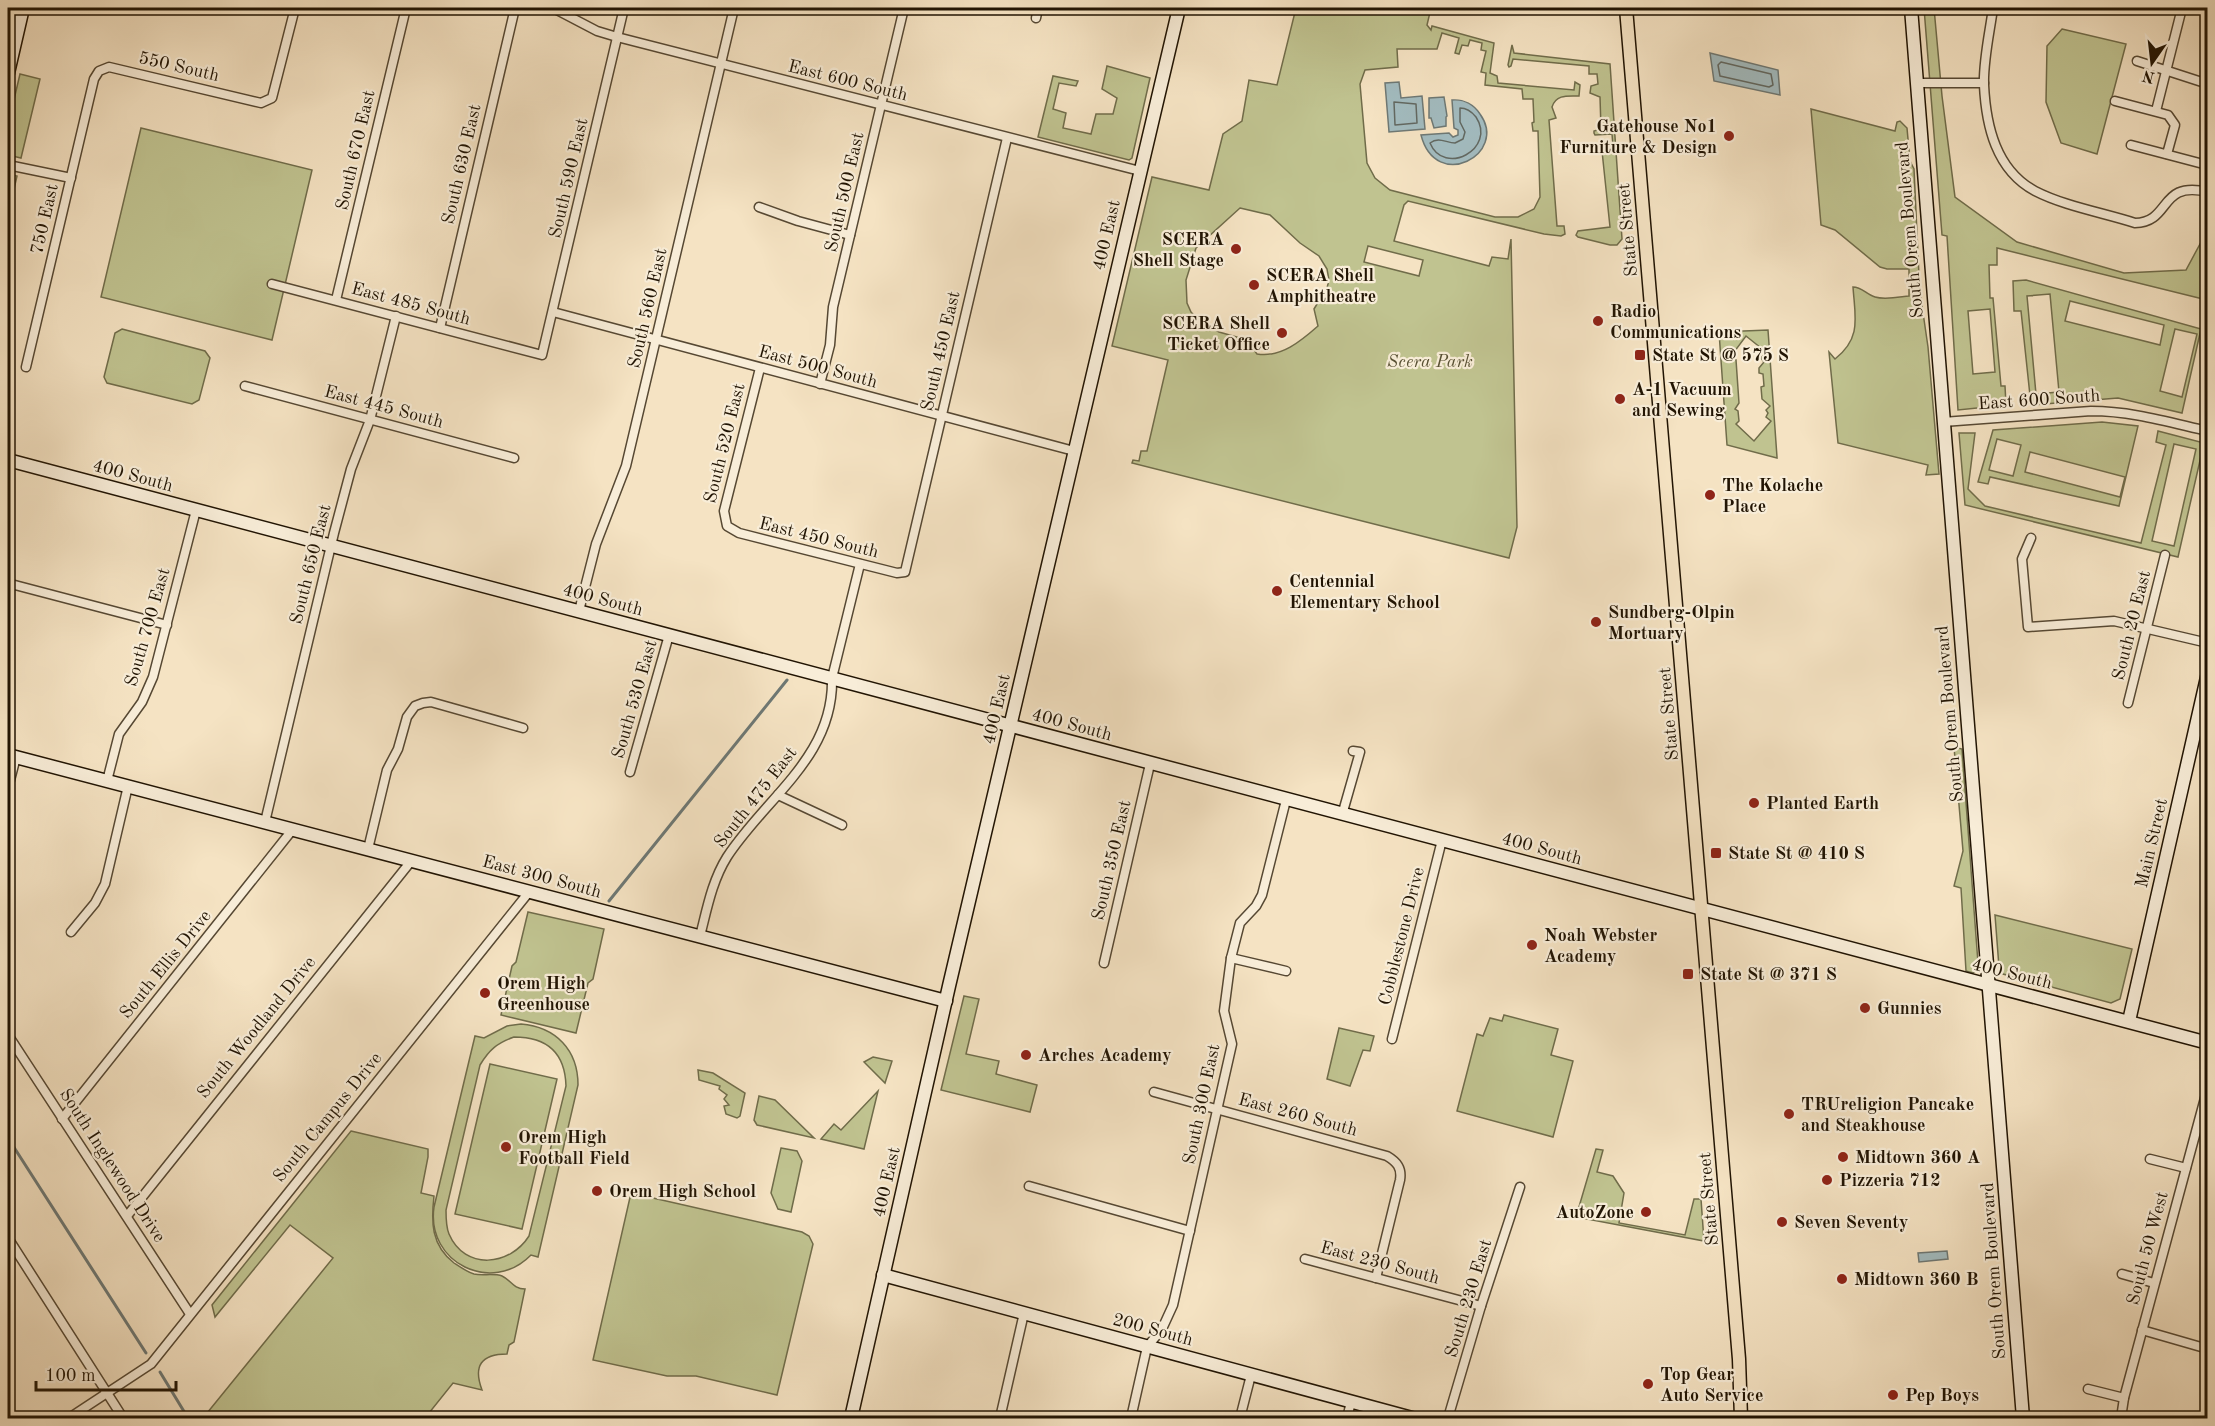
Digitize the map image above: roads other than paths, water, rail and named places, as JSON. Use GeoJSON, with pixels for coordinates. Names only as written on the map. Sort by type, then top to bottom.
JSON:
{"type":"FeatureCollection","features":[{"type":"Feature","properties":{"kind":"main road","name":"State Street"},"geometry":{"type":"LineString","coordinates":[[1626,8],[1703,909],[1739,1359],[1741,1419]]}},
{"type":"Feature","properties":{"kind":"street"},"geometry":{"type":"LineString","coordinates":[[8,74],[23,8]]}},
{"type":"Feature","properties":{"kind":"street","name":"550 South"},"geometry":{"type":"LineString","coordinates":[[94,79],[99,71],[110,67],[261,103],[272,98],[295,8]]}},
{"type":"Feature","properties":{"kind":"street","name":"South 670 East"},"geometry":{"type":"LineString","coordinates":[[336,300],[406,8]]}},
{"type":"Feature","properties":{"kind":"street","name":"South 630 East"},"geometry":{"type":"LineString","coordinates":[[440,327],[516,8]]}},
{"type":"Feature","properties":{"kind":"street","name":"East 600 South"},"geometry":{"type":"LineString","coordinates":[[553,8],[597,32],[617,38],[1140,171]]}},
{"type":"Feature","properties":{"kind":"street","name":"South 590 East"},"geometry":{"type":"LineString","coordinates":[[542,356],[624,8]]}},
{"type":"Feature","properties":{"kind":"street","name":"South 560 East"},"geometry":{"type":"LineString","coordinates":[[579,611],[596,544],[626,466],[734,8]]}},
{"type":"Feature","properties":{"kind":"street","name":"South 500 East"},"geometry":{"type":"LineString","coordinates":[[820,384],[830,345],[833,308],[904,8]]}},
{"type":"Feature","properties":{"kind":"street"},"geometry":{"type":"LineString","coordinates":[[1036,18],[1038,8]]}},
{"type":"Feature","properties":{"kind":"street","name":"400 East"},"geometry":{"type":"LineString","coordinates":[[851,1419],[946,1001],[1179,8]]}},
{"type":"Feature","properties":{"kind":"street","name":"South Orem Boulevard"},"geometry":{"type":"LineString","coordinates":[[1911,8],[2023,1419]]}},
{"type":"Feature","properties":{"kind":"street"},"geometry":{"type":"LineString","coordinates":[[1993,8],[1984,83],[1990,129],[1995,146],[2002,160],[2014,175],[2034,190],[2049,197],[2135,223],[2142,223],[2155,217],[2170,198],[2182,190],[2196,189],[2208,192]]}},
{"type":"Feature","properties":{"kind":"street"},"geometry":{"type":"LineString","coordinates":[[2156,111],[2182,8]]}},
{"type":"Feature","properties":{"kind":"street"},"geometry":{"type":"LineString","coordinates":[[2137,61],[2208,84]]}},
{"type":"Feature","properties":{"kind":"street","name":"750 East"},"geometry":{"type":"LineString","coordinates":[[26,367],[94,79]]}},
{"type":"Feature","properties":{"kind":"street"},"geometry":{"type":"LineString","coordinates":[[1916,83],[1984,83]]}},
{"type":"Feature","properties":{"kind":"street"},"geometry":{"type":"LineString","coordinates":[[2115,101],[2169,115],[2175,125],[2167,154]]}},
{"type":"Feature","properties":{"kind":"street","name":"South 450 East"},"geometry":{"type":"LineString","coordinates":[[905,572],[1007,138]]}},
{"type":"Feature","properties":{"kind":"street"},"geometry":{"type":"LineString","coordinates":[[2132,145],[2207,165]]}},
{"type":"Feature","properties":{"kind":"street"},"geometry":{"type":"LineString","coordinates":[[8,165],[71,178]]}},
{"type":"Feature","properties":{"kind":"street"},"geometry":{"type":"LineString","coordinates":[[759,207],[798,221],[850,235]]}},
{"type":"Feature","properties":{"kind":"street","name":"East 485 South"},"geometry":{"type":"LineString","coordinates":[[272,284],[542,356]]}},
{"type":"Feature","properties":{"kind":"street","name":"East 500 South"},"geometry":{"type":"LineString","coordinates":[[553,312],[1074,451]]}},
{"type":"Feature","properties":{"kind":"street","name":"South 650 East"},"geometry":{"type":"LineString","coordinates":[[265,822],[330,546],[351,468],[370,420],[396,316]]}},
{"type":"Feature","properties":{"kind":"street","name":"South 520 East"},"geometry":{"type":"LineString","coordinates":[[727,526],[724,511],[759,368]]}},
{"type":"Feature","properties":{"kind":"street","name":"East 445 South"},"geometry":{"type":"LineString","coordinates":[[245,386],[514,458]]}},
{"type":"Feature","properties":{"kind":"street","name":"East 600 South"},"geometry":{"type":"LineString","coordinates":[[1943,422],[2107,411],[2141,415],[2208,431]]}},
{"type":"Feature","properties":{"kind":"street","name":"400 South"},"geometry":{"type":"LineString","coordinates":[[8,460],[2208,1043]]}},
{"type":"Feature","properties":{"kind":"street","name":"South 700 East"},"geometry":{"type":"LineString","coordinates":[[107,781],[118,734],[148,690],[196,510]]}},
{"type":"Feature","properties":{"kind":"street","name":"East 450 South"},"geometry":{"type":"LineString","coordinates":[[727,526],[739,533],[897,573],[905,572]]}},
{"type":"Feature","properties":{"kind":"street"},"geometry":{"type":"LineString","coordinates":[[2031,538],[2022,559],[2028,627],[2114,621],[2208,643]]}},
{"type":"Feature","properties":{"kind":"street","name":"South 20 East"},"geometry":{"type":"LineString","coordinates":[[2128,703],[2165,555]]}},
{"type":"Feature","properties":{"kind":"street","name":"South 475 East"},"geometry":{"type":"LineString","coordinates":[[700,936],[712,890],[726,859],[819,740],[832,694],[831,678],[860,564]]}},
{"type":"Feature","properties":{"kind":"street"},"geometry":{"type":"LineString","coordinates":[[11,584],[167,625]]}},
{"type":"Feature","properties":{"kind":"street","name":"South 530 East"},"geometry":{"type":"LineString","coordinates":[[630,772],[669,635]]}},
{"type":"Feature","properties":{"kind":"street","name":"Main Street"},"geometry":{"type":"LineString","coordinates":[[2129,1021],[2208,673]]}},
{"type":"Feature","properties":{"kind":"street"},"geometry":{"type":"LineString","coordinates":[[368,849],[387,770],[398,749],[409,713],[415,706],[431,702],[523,728]]}},
{"type":"Feature","properties":{"kind":"street"},"geometry":{"type":"LineString","coordinates":[[1342,815],[1360,752],[1353,750]]}},
{"type":"Feature","properties":{"kind":"street"},"geometry":{"type":"LineString","coordinates":[[8,788],[12,756],[107,781]]}},
{"type":"Feature","properties":{"kind":"street","name":"South 350 East"},"geometry":{"type":"LineString","coordinates":[[1104,963],[1150,764]]}},
{"type":"Feature","properties":{"kind":"street","name":"East 300 South"},"geometry":{"type":"LineString","coordinates":[[107,781],[946,1001]]}},
{"type":"Feature","properties":{"kind":"street"},"geometry":{"type":"LineString","coordinates":[[71,932],[98,899],[105,884],[128,786]]}},
{"type":"Feature","properties":{"kind":"street"},"geometry":{"type":"LineString","coordinates":[[778,795],[842,825]]}},
{"type":"Feature","properties":{"kind":"street","name":"South 300 East"},"geometry":{"type":"LineString","coordinates":[[1147,1347],[1155,1340],[1168,1318],[1232,1044],[1224,1011],[1231,958],[1240,922],[1256,906],[1262,896],[1286,800]]}},
{"type":"Feature","properties":{"kind":"street","name":"South Ellis Drive"},"geometry":{"type":"LineString","coordinates":[[62,1119],[293,829]]}},
{"type":"Feature","properties":{"kind":"street","name":"Cobblestone Drive"},"geometry":{"type":"LineString","coordinates":[[1392,1039],[1442,840]]}},
{"type":"Feature","properties":{"kind":"street","name":"South Woodland Drive"},"geometry":{"type":"LineString","coordinates":[[127,1216],[412,860]]}},
{"type":"Feature","properties":{"kind":"street","name":"South Campus Drive"},"geometry":{"type":"LineString","coordinates":[[69,1419],[151,1364],[529,891]]}},
{"type":"Feature","properties":{"kind":"street"},"geometry":{"type":"LineString","coordinates":[[1231,958],[1286,971]]}},
{"type":"Feature","properties":{"kind":"street","name":"South Inglewood Drive"},"geometry":{"type":"LineString","coordinates":[[8,1035],[190,1314]]}},
{"type":"Feature","properties":{"kind":"street","name":"South 50 West"},"geometry":{"type":"LineString","coordinates":[[2121,1419],[2124,1398],[2154,1283],[2208,1088]]}},
{"type":"Feature","properties":{"kind":"street","name":"East 260 South"},"geometry":{"type":"LineString","coordinates":[[1154,1092],[1387,1156],[1397,1164],[1400,1180],[1376,1278]]}},
{"type":"Feature","properties":{"kind":"street"},"geometry":{"type":"LineString","coordinates":[[2150,1159],[2186,1168]]}},
{"type":"Feature","properties":{"kind":"street"},"geometry":{"type":"LineString","coordinates":[[1029,1186],[1190,1231]]}},
{"type":"Feature","properties":{"kind":"street","name":"South 230 East"},"geometry":{"type":"LineString","coordinates":[[1448,1419],[1481,1306],[1520,1187]]}},
{"type":"Feature","properties":{"kind":"street"},"geometry":{"type":"LineString","coordinates":[[8,1238],[123,1419]]}},
{"type":"Feature","properties":{"kind":"street","name":"East 230 South"},"geometry":{"type":"LineString","coordinates":[[1305,1259],[1481,1306]]}},
{"type":"Feature","properties":{"kind":"street"},"geometry":{"type":"LineString","coordinates":[[2122,1274],[2154,1283]]}},
{"type":"Feature","properties":{"kind":"street","name":"200 South"},"geometry":{"type":"LineString","coordinates":[[884,1275],[1412,1419]]}},
{"type":"Feature","properties":{"kind":"street"},"geometry":{"type":"LineString","coordinates":[[1000,1419],[1024,1313]]}},
{"type":"Feature","properties":{"kind":"street"},"geometry":{"type":"LineString","coordinates":[[2142,1330],[2208,1349]]}},
{"type":"Feature","properties":{"kind":"street"},"geometry":{"type":"LineString","coordinates":[[1131,1419],[1147,1347]]}},
{"type":"Feature","properties":{"kind":"street"},"geometry":{"type":"LineString","coordinates":[[1240,1419],[1251,1375]]}},
{"type":"Feature","properties":{"kind":"street"},"geometry":{"type":"LineString","coordinates":[[2088,1389],[2124,1398]]}},
{"type":"Feature","properties":{"kind":"street"},"geometry":{"type":"LineString","coordinates":[[1347,1419],[1351,1402]]}},
{"type":"Feature","properties":{"kind":"water"},"geometry":{"type":"Polygon","coordinates":[[[1710,53],[1778,70],[1780,95],[1714,81],[1710,53]]]}},
{"type":"Feature","properties":{"kind":"water"},"geometry":{"type":"Polygon","coordinates":[[[1399,82],[1401,98],[1422,96],[1425,129],[1389,132],[1385,83],[1399,82]]]}},
{"type":"Feature","properties":{"kind":"water"},"geometry":{"type":"Polygon","coordinates":[[[1444,97],[1446,126],[1434,128],[1429,118],[1429,98],[1444,97]]]}},
{"type":"Feature","properties":{"kind":"water"},"geometry":{"type":"Polygon","coordinates":[[[1452,100],[1468,103],[1475,108],[1486,129],[1485,142],[1478,154],[1467,161],[1454,164],[1441,162],[1429,152],[1421,135],[1449,133],[1453,137],[1458,135],[1458,130],[1454,128],[1452,100]]]}},
{"type":"Feature","properties":{"kind":"water"},"geometry":{"type":"Polygon","coordinates":[[[1947,1251],[1948,1259],[1919,1262],[1918,1253],[1947,1251]]]}},
{"type":"Feature","properties":{"kind":"waterway"},"geometry":{"type":"LineString","coordinates":[[609,901],[787,680]]}},
{"type":"Feature","properties":{"kind":"waterway"},"geometry":{"type":"LineString","coordinates":[[8,1138],[146,1353]]}},
{"type":"Feature","properties":{"kind":"waterway"},"geometry":{"type":"LineString","coordinates":[[160,1372],[188,1418]]}},
{"type":"Feature","properties":{"kind":"place","name":"Gatehouse No1 Furniture & Design"},"geometry":{"type":"Point","coordinates":[1729,136]}},
{"type":"Feature","properties":{"kind":"place","name":"SCERA Shell Stage"},"geometry":{"type":"Point","coordinates":[1236,249]}},
{"type":"Feature","properties":{"kind":"place","name":"SCERA Shell Amphitheatre"},"geometry":{"type":"Point","coordinates":[1254,285]}},
{"type":"Feature","properties":{"kind":"place","name":"Radio Communications"},"geometry":{"type":"Point","coordinates":[1598,321]}},
{"type":"Feature","properties":{"kind":"place","name":"SCERA Shell Ticket Office"},"geometry":{"type":"Point","coordinates":[1282,333]}},
{"type":"Feature","properties":{"kind":"place","name":"State St @ 575 S"},"geometry":{"type":"Point","coordinates":[1640,355]}},
{"type":"Feature","properties":{"kind":"place","name":"A-1 Vacuum and Sewing"},"geometry":{"type":"Point","coordinates":[1620,399]}},
{"type":"Feature","properties":{"kind":"place","name":"The Kolache Place"},"geometry":{"type":"Point","coordinates":[1710,495]}},
{"type":"Feature","properties":{"kind":"place","name":"Centennial Elementary School"},"geometry":{"type":"Point","coordinates":[1277,591]}},
{"type":"Feature","properties":{"kind":"place","name":"Sundberg-Olpin Mortuary"},"geometry":{"type":"Point","coordinates":[1596,622]}},
{"type":"Feature","properties":{"kind":"place","name":"Planted Earth"},"geometry":{"type":"Point","coordinates":[1754,803]}},
{"type":"Feature","properties":{"kind":"place","name":"State St @ 410 S"},"geometry":{"type":"Point","coordinates":[1716,853]}},
{"type":"Feature","properties":{"kind":"place","name":"Noah Webster Academy"},"geometry":{"type":"Point","coordinates":[1532,945]}},
{"type":"Feature","properties":{"kind":"place","name":"State St @ 371 S"},"geometry":{"type":"Point","coordinates":[1688,974]}},
{"type":"Feature","properties":{"kind":"place","name":"Orem High Greenhouse"},"geometry":{"type":"Point","coordinates":[485,993]}},
{"type":"Feature","properties":{"kind":"place","name":"Gunnies"},"geometry":{"type":"Point","coordinates":[1865,1008]}},
{"type":"Feature","properties":{"kind":"place","name":"Arches Academy"},"geometry":{"type":"Point","coordinates":[1026,1055]}},
{"type":"Feature","properties":{"kind":"place","name":"TRUreligion Pancake and Steakhouse"},"geometry":{"type":"Point","coordinates":[1789,1114]}},
{"type":"Feature","properties":{"kind":"place","name":"Orem High Football Field"},"geometry":{"type":"Point","coordinates":[506,1147]}},
{"type":"Feature","properties":{"kind":"place","name":"Midtown 360 A"},"geometry":{"type":"Point","coordinates":[1843,1157]}},
{"type":"Feature","properties":{"kind":"place","name":"Pizzeria 712"},"geometry":{"type":"Point","coordinates":[1827,1180]}},
{"type":"Feature","properties":{"kind":"place","name":"Orem High School"},"geometry":{"type":"Point","coordinates":[597,1191]}},
{"type":"Feature","properties":{"kind":"place","name":"AutoZone"},"geometry":{"type":"Point","coordinates":[1646,1212]}},
{"type":"Feature","properties":{"kind":"place","name":"Seven Seventy"},"geometry":{"type":"Point","coordinates":[1782,1222]}},
{"type":"Feature","properties":{"kind":"place","name":"Midtown 360 B"},"geometry":{"type":"Point","coordinates":[1842,1279]}},
{"type":"Feature","properties":{"kind":"place","name":"Top Gear Auto Service"},"geometry":{"type":"Point","coordinates":[1648,1384]}},
{"type":"Feature","properties":{"kind":"place","name":"Pep Boys"},"geometry":{"type":"Point","coordinates":[1893,1395]}},
{"type":"Feature","properties":{"kind":"park label","name":"Scera Park"},"geometry":{"type":"Point","coordinates":[1430,361]}}]}
